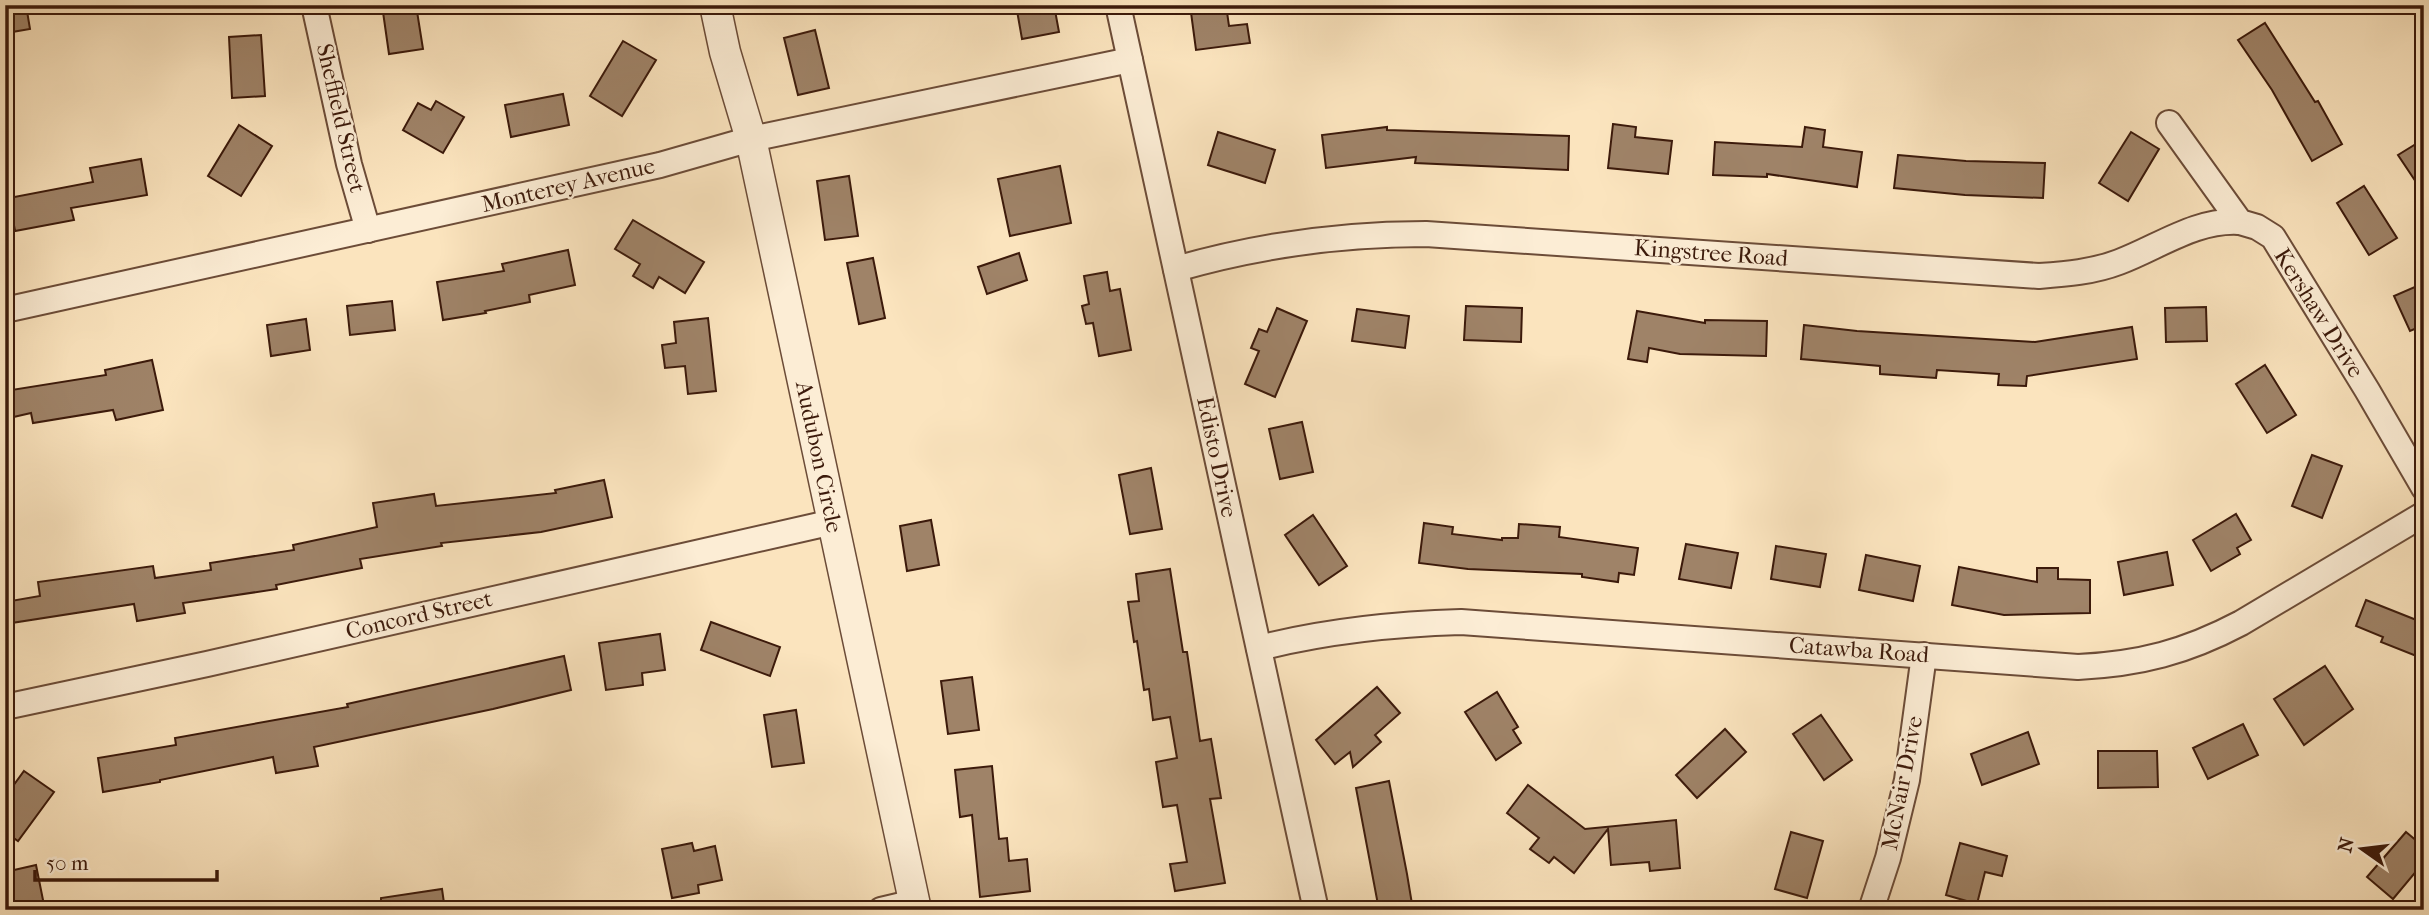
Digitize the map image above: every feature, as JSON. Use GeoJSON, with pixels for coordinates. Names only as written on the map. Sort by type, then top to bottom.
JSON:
{"type":"FeatureCollection","features":[{"type":"Feature","properties":{"kind":"street","name":"Sheffield Street"},"geometry":{"type":"LineString","coordinates":[[314,5],[349,164],[368,230]]}},
{"type":"Feature","properties":{"kind":"street","name":"Audubon Circle"},"geometry":{"type":"LineString","coordinates":[[715,5],[725,52],[751,139],[915,906]]}},
{"type":"Feature","properties":{"kind":"street","name":"Edisto Drive"},"geometry":{"type":"LineString","coordinates":[[1118,5],[1316,910]]}},
{"type":"Feature","properties":{"kind":"street","name":"Monterey Avenue"},"geometry":{"type":"LineString","coordinates":[[5,310],[660,165],[751,139],[1130,60]]}},
{"type":"Feature","properties":{"kind":"street","name":"Kershaw Drive"},"geometry":{"type":"LineString","coordinates":[[2169,124],[2240,222],[2273,237],[2424,488]]}},
{"type":"Feature","properties":{"kind":"street","name":"Kingstree Road"},"geometry":{"type":"LineString","coordinates":[[1176,270],[1272,245],[1349,236],[1426,234],[1969,272],[2053,275],[2092,270],[2118,262],[2205,224],[2240,222]]}},
{"type":"Feature","properties":{"kind":"street","name":"Catawba Road"},"geometry":{"type":"LineString","coordinates":[[1259,648],[1306,636],[1358,628],[1461,622],[2078,667],[2112,665],[2180,652],[2241,624],[2424,514]]}},
{"type":"Feature","properties":{"kind":"street","name":"Concord Street"},"geometry":{"type":"LineString","coordinates":[[5,707],[833,522]]}},
{"type":"Feature","properties":{"kind":"street","name":"McNair Drive"},"geometry":{"type":"LineString","coordinates":[[1871,910],[1888,858],[1907,780],[1924,655]]}},
{"type":"Feature","properties":{"kind":"street"},"geometry":{"type":"LineString","coordinates":[[881,910],[915,906]]}},
{"type":"Feature","properties":{"kind":"building"},"geometry":{"type":"Polygon","coordinates":[[[7,5],[26,5],[30,29],[12,32],[7,5]]]}},
{"type":"Feature","properties":{"kind":"building"},"geometry":{"type":"Polygon","coordinates":[[[382,5],[416,5],[423,49],[389,54],[382,5]]]}},
{"type":"Feature","properties":{"kind":"building"},"geometry":{"type":"Polygon","coordinates":[[[1016,5],[1054,5],[1059,32],[1022,39],[1016,5]]]}},
{"type":"Feature","properties":{"kind":"building"},"geometry":{"type":"Polygon","coordinates":[[[1190,5],[1226,5],[1229,26],[1247,24],[1250,43],[1196,50],[1190,5]]]}},
{"type":"Feature","properties":{"kind":"building"},"geometry":{"type":"Polygon","coordinates":[[[2265,23],[2315,102],[2318,101],[2342,144],[2312,161],[2272,90],[2238,40],[2265,23]]]}},
{"type":"Feature","properties":{"kind":"building"},"geometry":{"type":"Polygon","coordinates":[[[815,30],[829,88],[798,95],[784,38],[815,30]]]}},
{"type":"Feature","properties":{"kind":"building"},"geometry":{"type":"Polygon","coordinates":[[[261,35],[265,96],[232,98],[229,37],[261,35]]]}},
{"type":"Feature","properties":{"kind":"building"},"geometry":{"type":"Polygon","coordinates":[[[623,41],[656,60],[622,116],[590,96],[623,41]]]}},
{"type":"Feature","properties":{"kind":"building"},"geometry":{"type":"Polygon","coordinates":[[[563,94],[569,125],[511,137],[505,105],[563,94]]]}},
{"type":"Feature","properties":{"kind":"building"},"geometry":{"type":"Polygon","coordinates":[[[436,101],[464,117],[443,153],[403,130],[418,103],[431,110],[436,101]]]}},
{"type":"Feature","properties":{"kind":"building"},"geometry":{"type":"Polygon","coordinates":[[[1613,124],[1636,127],[1635,137],[1672,141],[1668,174],[1608,168],[1613,124]]]}},
{"type":"Feature","properties":{"kind":"building"},"geometry":{"type":"Polygon","coordinates":[[[239,125],[272,146],[241,196],[208,176],[239,125]]]}},
{"type":"Feature","properties":{"kind":"building"},"geometry":{"type":"Polygon","coordinates":[[[1387,127],[1387,130],[1569,136],[1568,170],[1415,163],[1416,157],[1326,168],[1322,135],[1387,127]]]}},
{"type":"Feature","properties":{"kind":"building"},"geometry":{"type":"Polygon","coordinates":[[[1805,127],[1825,130],[1823,147],[1862,152],[1857,187],[1767,174],[1767,177],[1713,175],[1715,142],[1802,147],[1805,127]]]}},
{"type":"Feature","properties":{"kind":"building"},"geometry":{"type":"Polygon","coordinates":[[[1218,132],[1275,150],[1265,183],[1208,165],[1218,132]]]}},
{"type":"Feature","properties":{"kind":"building"},"geometry":{"type":"Polygon","coordinates":[[[2131,132],[2159,149],[2128,201],[2099,183],[2131,132]]]}},
{"type":"Feature","properties":{"kind":"building"},"geometry":{"type":"Polygon","coordinates":[[[2424,139],[2424,194],[2398,155],[2424,139]]]}},
{"type":"Feature","properties":{"kind":"building"},"geometry":{"type":"Polygon","coordinates":[[[1898,155],[1966,161],[2045,163],[2043,198],[1965,195],[1894,188],[1898,155]]]}},
{"type":"Feature","properties":{"kind":"building"},"geometry":{"type":"Polygon","coordinates":[[[141,159],[147,195],[71,208],[74,220],[15,231],[9,198],[93,182],[90,168],[141,159]]]}},
{"type":"Feature","properties":{"kind":"building"},"geometry":{"type":"Polygon","coordinates":[[[1060,166],[1071,223],[1010,236],[998,179],[1060,166]]]}},
{"type":"Feature","properties":{"kind":"building"},"geometry":{"type":"Polygon","coordinates":[[[849,176],[858,236],[825,240],[817,181],[849,176]]]}},
{"type":"Feature","properties":{"kind":"building"},"geometry":{"type":"Polygon","coordinates":[[[2364,186],[2397,238],[2369,255],[2337,203],[2364,186]]]}},
{"type":"Feature","properties":{"kind":"building"},"geometry":{"type":"Polygon","coordinates":[[[633,220],[704,262],[685,293],[659,277],[653,288],[633,276],[640,264],[615,249],[633,220]]]}},
{"type":"Feature","properties":{"kind":"building"},"geometry":{"type":"Polygon","coordinates":[[[568,250],[575,285],[529,295],[530,302],[443,320],[437,282],[504,271],[502,264],[568,250]]]}},
{"type":"Feature","properties":{"kind":"building"},"geometry":{"type":"Polygon","coordinates":[[[1019,253],[1027,280],[987,294],[978,267],[1019,253]]]}},
{"type":"Feature","properties":{"kind":"building"},"geometry":{"type":"Polygon","coordinates":[[[873,258],[885,318],[859,324],[847,263],[873,258]]]}},
{"type":"Feature","properties":{"kind":"building"},"geometry":{"type":"Polygon","coordinates":[[[1107,272],[1110,291],[1120,289],[1131,350],[1099,356],[1093,323],[1086,324],[1082,306],[1089,304],[1084,276],[1107,272]]]}},
{"type":"Feature","properties":{"kind":"building"},"geometry":{"type":"Polygon","coordinates":[[[2424,283],[2424,325],[2410,331],[2394,296],[2424,283]]]}},
{"type":"Feature","properties":{"kind":"building"},"geometry":{"type":"Polygon","coordinates":[[[392,301],[395,330],[350,335],[347,306],[392,301]]]}},
{"type":"Feature","properties":{"kind":"building"},"geometry":{"type":"Polygon","coordinates":[[[1466,306],[1522,308],[1521,342],[1464,340],[1466,306]]]}},
{"type":"Feature","properties":{"kind":"building"},"geometry":{"type":"Polygon","coordinates":[[[2206,307],[2207,341],[2166,342],[2165,308],[2206,307]]]}},
{"type":"Feature","properties":{"kind":"building"},"geometry":{"type":"Polygon","coordinates":[[[1277,308],[1307,321],[1275,397],[1245,384],[1259,351],[1251,348],[1259,329],[1267,332],[1277,308]]]}},
{"type":"Feature","properties":{"kind":"building"},"geometry":{"type":"Polygon","coordinates":[[[1357,309],[1409,316],[1405,348],[1352,341],[1357,309]]]}},
{"type":"Feature","properties":{"kind":"building"},"geometry":{"type":"Polygon","coordinates":[[[1637,311],[1705,323],[1705,320],[1767,321],[1766,356],[1680,354],[1649,348],[1647,362],[1628,359],[1637,311]]]}},
{"type":"Feature","properties":{"kind":"building"},"geometry":{"type":"Polygon","coordinates":[[[708,318],[716,391],[688,394],[685,366],[665,368],[662,345],[676,343],[674,322],[708,318]]]}},
{"type":"Feature","properties":{"kind":"building"},"geometry":{"type":"Polygon","coordinates":[[[306,319],[310,350],[271,356],[267,325],[306,319]]]}},
{"type":"Feature","properties":{"kind":"building"},"geometry":{"type":"Polygon","coordinates":[[[1804,325],[2035,342],[2132,327],[2137,359],[2027,376],[2026,386],[1998,385],[1999,374],[1937,370],[1936,378],[1880,374],[1880,366],[1801,359],[1804,325]]]}},
{"type":"Feature","properties":{"kind":"building"},"geometry":{"type":"Polygon","coordinates":[[[152,360],[163,410],[116,420],[113,410],[33,423],[31,413],[5,419],[5,391],[106,375],[105,370],[152,360]]]}},
{"type":"Feature","properties":{"kind":"building"},"geometry":{"type":"Polygon","coordinates":[[[2265,365],[2296,415],[2267,433],[2236,384],[2265,365]]]}},
{"type":"Feature","properties":{"kind":"building"},"geometry":{"type":"Polygon","coordinates":[[[1302,422],[1313,472],[1280,479],[1269,429],[1302,422]]]}},
{"type":"Feature","properties":{"kind":"building"},"geometry":{"type":"Polygon","coordinates":[[[2312,455],[2342,466],[2322,518],[2292,506],[2312,455]]]}},
{"type":"Feature","properties":{"kind":"building"},"geometry":{"type":"Polygon","coordinates":[[[1151,468],[1162,529],[1130,534],[1119,475],[1151,468]]]}},
{"type":"Feature","properties":{"kind":"building"},"geometry":{"type":"Polygon","coordinates":[[[604,480],[612,517],[541,532],[441,543],[442,546],[360,559],[362,568],[276,585],[277,589],[183,603],[185,613],[137,621],[134,604],[5,624],[5,602],[40,596],[38,582],[153,566],[155,578],[211,570],[210,563],[294,550],[293,545],[377,527],[373,503],[434,494],[436,506],[556,493],[555,490],[604,480]]]}},
{"type":"Feature","properties":{"kind":"building"},"geometry":{"type":"Polygon","coordinates":[[[2236,514],[2251,540],[2237,548],[2240,554],[2211,571],[2193,540],[2236,514]]]}},
{"type":"Feature","properties":{"kind":"building"},"geometry":{"type":"Polygon","coordinates":[[[1313,515],[1347,566],[1319,585],[1285,535],[1313,515]]]}},
{"type":"Feature","properties":{"kind":"building"},"geometry":{"type":"Polygon","coordinates":[[[931,520],[939,565],[907,571],[900,526],[931,520]]]}},
{"type":"Feature","properties":{"kind":"building"},"geometry":{"type":"Polygon","coordinates":[[[1424,523],[1453,527],[1452,534],[1502,540],[1518,538],[1519,524],[1560,527],[1559,537],[1638,548],[1634,575],[1619,573],[1618,582],[1582,577],[1582,574],[1468,569],[1419,563],[1424,523]]]}},
{"type":"Feature","properties":{"kind":"building"},"geometry":{"type":"Polygon","coordinates":[[[1686,544],[1738,553],[1731,588],[1679,579],[1686,544]]]}},
{"type":"Feature","properties":{"kind":"building"},"geometry":{"type":"Polygon","coordinates":[[[1776,546],[1826,554],[1820,587],[1771,579],[1776,546]]]}},
{"type":"Feature","properties":{"kind":"building"},"geometry":{"type":"Polygon","coordinates":[[[2167,552],[2173,585],[2124,595],[2118,562],[2167,552]]]}},
{"type":"Feature","properties":{"kind":"building"},"geometry":{"type":"Polygon","coordinates":[[[1866,555],[1920,566],[1913,601],[1859,590],[1866,555]]]}},
{"type":"Feature","properties":{"kind":"building"},"geometry":{"type":"Polygon","coordinates":[[[1959,567],[2037,582],[2037,568],[2058,568],[2058,579],[2090,580],[2090,613],[2004,615],[1952,605],[1959,567]]]}},
{"type":"Feature","properties":{"kind":"building"},"geometry":{"type":"Polygon","coordinates":[[[1170,569],[1183,652],[1187,652],[1200,741],[1211,739],[1221,798],[1210,799],[1225,883],[1175,891],[1170,864],[1187,862],[1177,805],[1163,807],[1156,762],[1177,758],[1170,717],[1153,720],[1149,689],[1144,690],[1128,602],[1139,601],[1136,574],[1170,569]]]}},
{"type":"Feature","properties":{"kind":"building"},"geometry":{"type":"Polygon","coordinates":[[[2366,600],[2424,623],[2424,659],[2381,642],[2383,637],[2356,626],[2366,600]]]}},
{"type":"Feature","properties":{"kind":"building"},"geometry":{"type":"Polygon","coordinates":[[[711,622],[780,647],[770,676],[701,650],[711,622]]]}},
{"type":"Feature","properties":{"kind":"building"},"geometry":{"type":"Polygon","coordinates":[[[660,634],[665,670],[642,673],[643,685],[606,690],[599,643],[660,634]]]}},
{"type":"Feature","properties":{"kind":"building"},"geometry":{"type":"Polygon","coordinates":[[[564,656],[571,690],[314,747],[318,766],[276,773],[273,757],[103,792],[98,758],[176,745],[175,738],[348,707],[347,704],[564,656]]]}},
{"type":"Feature","properties":{"kind":"building"},"geometry":{"type":"Polygon","coordinates":[[[2325,666],[2353,709],[2304,745],[2274,699],[2325,666]]]}},
{"type":"Feature","properties":{"kind":"building"},"geometry":{"type":"Polygon","coordinates":[[[972,677],[979,730],[948,734],[941,681],[972,677]]]}},
{"type":"Feature","properties":{"kind":"building"},"geometry":{"type":"Polygon","coordinates":[[[1377,687],[1400,713],[1375,735],[1381,742],[1353,767],[1350,752],[1335,764],[1316,740],[1377,687]]]}},
{"type":"Feature","properties":{"kind":"building"},"geometry":{"type":"Polygon","coordinates":[[[1497,692],[1518,727],[1513,730],[1521,743],[1496,760],[1465,712],[1497,692]]]}},
{"type":"Feature","properties":{"kind":"building"},"geometry":{"type":"Polygon","coordinates":[[[796,710],[804,763],[772,767],[764,715],[796,710]]]}},
{"type":"Feature","properties":{"kind":"building"},"geometry":{"type":"Polygon","coordinates":[[[1821,715],[1852,760],[1824,780],[1793,734],[1821,715]]]}},
{"type":"Feature","properties":{"kind":"building"},"geometry":{"type":"Polygon","coordinates":[[[2243,724],[2258,755],[2208,779],[2193,748],[2243,724]]]}},
{"type":"Feature","properties":{"kind":"building"},"geometry":{"type":"Polygon","coordinates":[[[1725,729],[1746,752],[1697,798],[1676,775],[1725,729]]]}},
{"type":"Feature","properties":{"kind":"building"},"geometry":{"type":"Polygon","coordinates":[[[2028,732],[2039,764],[1982,785],[1971,754],[2028,732]]]}},
{"type":"Feature","properties":{"kind":"building"},"geometry":{"type":"Polygon","coordinates":[[[2098,751],[2157,751],[2158,787],[2098,788],[2098,751]]]}},
{"type":"Feature","properties":{"kind":"building"},"geometry":{"type":"Polygon","coordinates":[[[992,766],[999,839],[1007,838],[1009,861],[1027,859],[1030,891],[980,897],[972,815],[960,817],[955,770],[992,766]]]}},
{"type":"Feature","properties":{"kind":"building"},"geometry":{"type":"Polygon","coordinates":[[[24,771],[54,792],[18,841],[5,832],[5,797],[24,771]]]}},
{"type":"Feature","properties":{"kind":"building"},"geometry":{"type":"Polygon","coordinates":[[[1389,781],[1413,910],[1379,910],[1356,788],[1389,781]]]}},
{"type":"Feature","properties":{"kind":"building"},"geometry":{"type":"Polygon","coordinates":[[[1528,785],[1585,829],[1676,820],[1680,868],[1650,871],[1649,862],[1611,865],[1608,829],[1574,873],[1554,857],[1549,863],[1530,849],[1539,838],[1507,813],[1528,785]]]}},
{"type":"Feature","properties":{"kind":"building"},"geometry":{"type":"Polygon","coordinates":[[[1791,832],[1823,841],[1807,898],[1775,889],[1791,832]]]}},
{"type":"Feature","properties":{"kind":"building"},"geometry":{"type":"Polygon","coordinates":[[[2406,832],[2424,847],[2424,862],[2393,899],[2367,877],[2406,832]]]}},
{"type":"Feature","properties":{"kind":"building"},"geometry":{"type":"Polygon","coordinates":[[[692,843],[694,851],[715,846],[722,880],[698,885],[699,893],[672,898],[662,849],[692,843]]]}},
{"type":"Feature","properties":{"kind":"building"},"geometry":{"type":"Polygon","coordinates":[[[1960,843],[2007,856],[2002,876],[1985,872],[1977,904],[1946,895],[1960,843]]]}},
{"type":"Feature","properties":{"kind":"building"},"geometry":{"type":"Polygon","coordinates":[[[36,865],[45,910],[5,910],[5,872],[36,865]]]}},
{"type":"Feature","properties":{"kind":"building"},"geometry":{"type":"Polygon","coordinates":[[[442,889],[445,910],[381,910],[381,898],[442,889]]]}}]}
